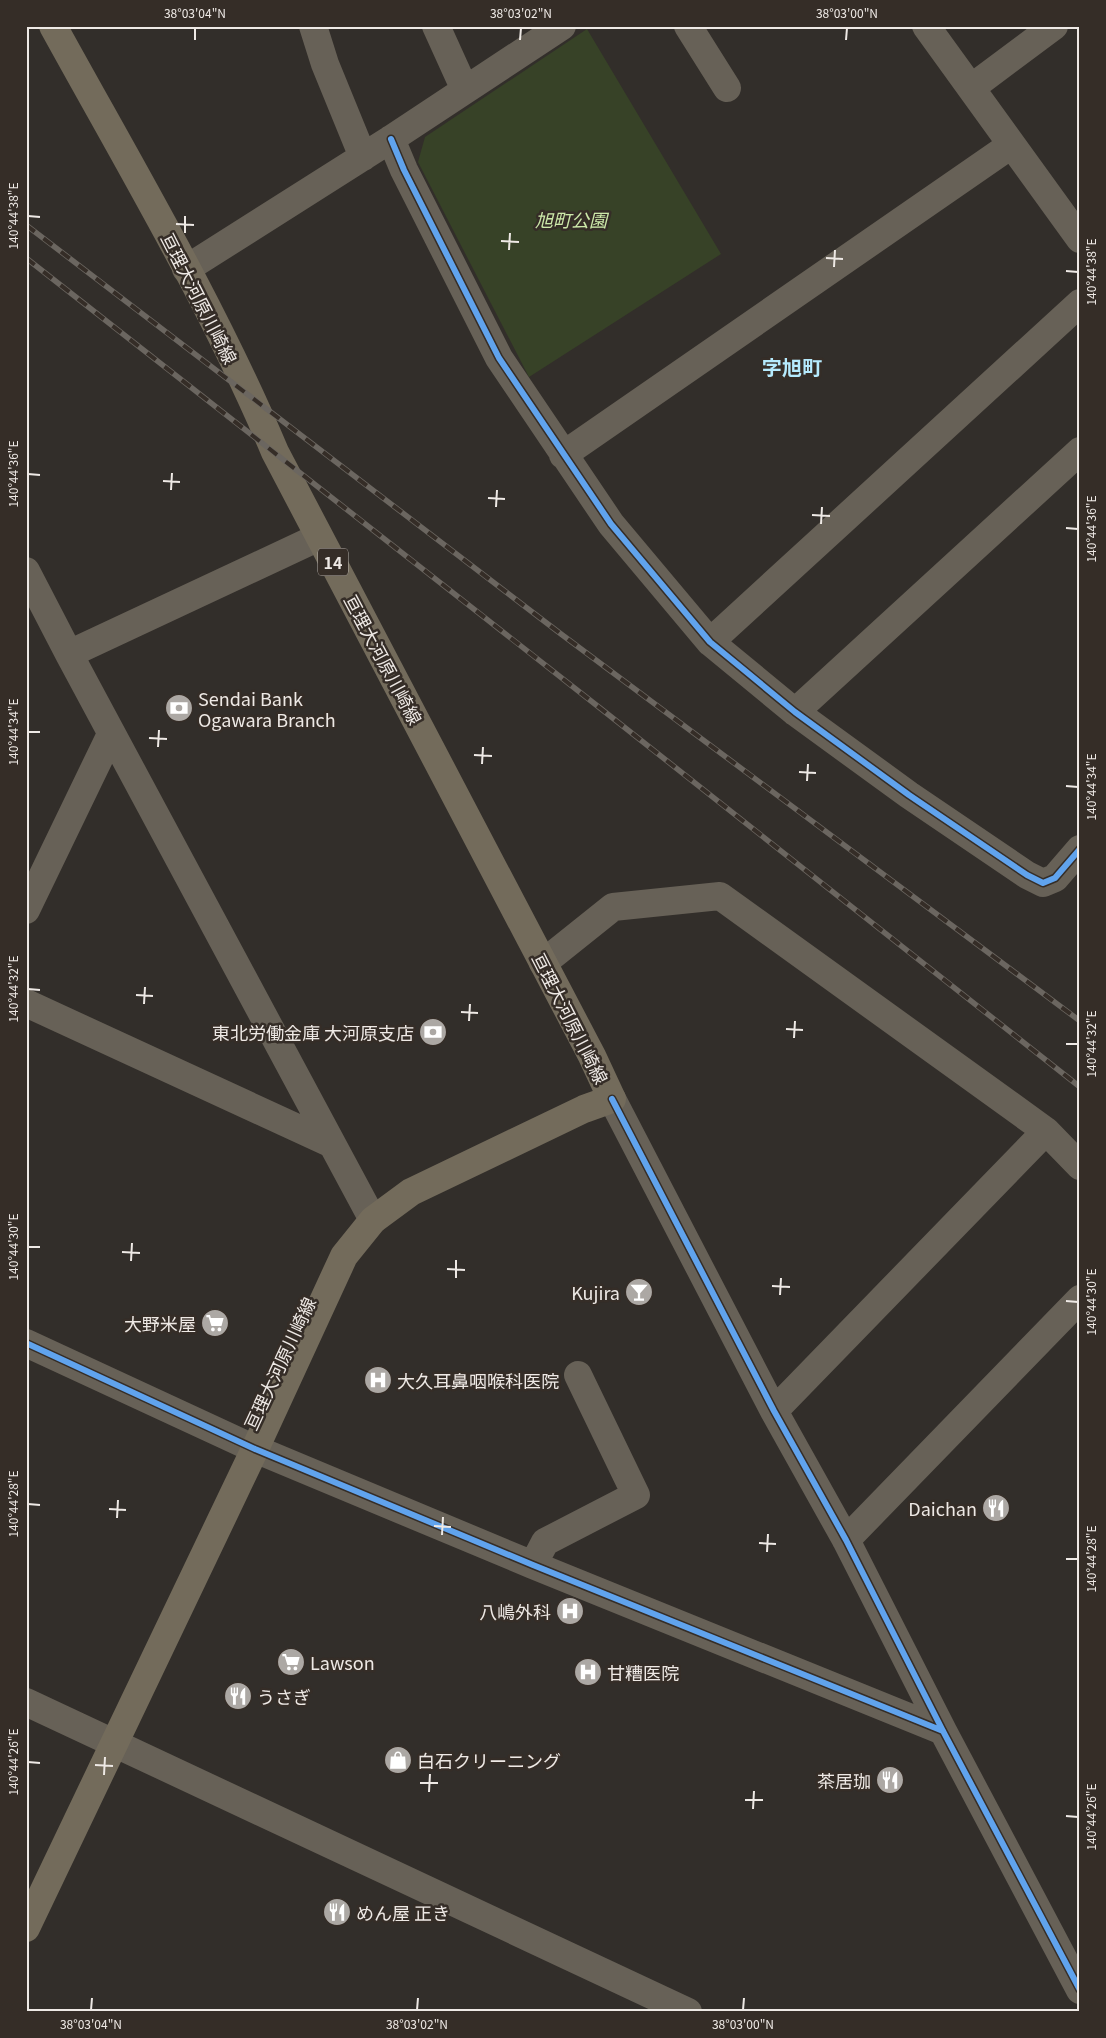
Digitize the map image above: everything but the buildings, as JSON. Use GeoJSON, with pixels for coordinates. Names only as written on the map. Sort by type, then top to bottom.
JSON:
{"type":"FeatureCollection","features":[{"type":"Feature","properties":{"kind":"main road","name":"亘理大河原川崎線"},"geometry":{"type":"LineString","coordinates":[[26,1928],[255,1449],[344,1256],[373,1220],[411,1192],[584,1109],[612,1099],[543,963],[275,452],[253,400],[186,269],[53,26]]}},
{"type":"Feature","properties":{"kind":"street"},"geometry":{"type":"LineString","coordinates":[[313,26],[325,64],[363,156]]}},
{"type":"Feature","properties":{"kind":"street"},"geometry":{"type":"LineString","coordinates":[[436,26],[465,90]]}},
{"type":"Feature","properties":{"kind":"street"},"geometry":{"type":"LineString","coordinates":[[186,269],[391,139],[562,26]]}},
{"type":"Feature","properties":{"kind":"street"},"geometry":{"type":"LineString","coordinates":[[688,26],[727,88]]}},
{"type":"Feature","properties":{"kind":"street"},"geometry":{"type":"LineString","coordinates":[[926,26],[1080,239]]}},
{"type":"Feature","properties":{"kind":"street"},"geometry":{"type":"LineString","coordinates":[[971,88],[1054,26]]}},
{"type":"Feature","properties":{"kind":"street"},"geometry":{"type":"LineString","coordinates":[[391,139],[404,170],[499,358],[563,455],[612,524],[710,642],[794,712],[909,795],[1027,875],[1043,882],[1055,878],[1080,849]]}},
{"type":"Feature","properties":{"kind":"street"},"geometry":{"type":"LineString","coordinates":[[563,455],[1011,145]]}},
{"type":"Feature","properties":{"kind":"street"},"geometry":{"type":"LineString","coordinates":[[710,642],[1080,303]]}},
{"type":"Feature","properties":{"kind":"street"},"geometry":{"type":"LineString","coordinates":[[794,712],[1080,451]]}},
{"type":"Feature","properties":{"kind":"street"},"geometry":{"type":"LineString","coordinates":[[69,654],[319,537]]}},
{"type":"Feature","properties":{"kind":"street"},"geometry":{"type":"LineString","coordinates":[[26,571],[373,1220]]}},
{"type":"Feature","properties":{"kind":"street"},"geometry":{"type":"LineString","coordinates":[[26,910],[112,734]]}},
{"type":"Feature","properties":{"kind":"street"},"geometry":{"type":"LineString","coordinates":[[543,963],[613,907],[720,896],[1046,1131],[1080,1166]]}},
{"type":"Feature","properties":{"kind":"street"},"geometry":{"type":"LineString","coordinates":[[26,1003],[332,1144]]}},
{"type":"Feature","properties":{"kind":"street"},"geometry":{"type":"LineString","coordinates":[[612,1099],[774,1411],[846,1540],[943,1731],[1080,1990]]}},
{"type":"Feature","properties":{"kind":"street"},"geometry":{"type":"LineString","coordinates":[[774,1411],[1046,1131]]}},
{"type":"Feature","properties":{"kind":"street"},"geometry":{"type":"LineString","coordinates":[[846,1540],[1080,1299]]}},
{"type":"Feature","properties":{"kind":"street"},"geometry":{"type":"LineString","coordinates":[[26,1343],[255,1449],[533,1565],[943,1731]]}},
{"type":"Feature","properties":{"kind":"street"},"geometry":{"type":"LineString","coordinates":[[533,1565],[545,1542],[636,1495],[578,1375]]}},
{"type":"Feature","properties":{"kind":"street"},"geometry":{"type":"LineString","coordinates":[[26,1702],[688,2012]]}},
{"type":"Feature","properties":{"kind":"green space","name":"旭町公園"},"geometry":{"type":"Polygon","coordinates":[[[587,29],[721,254],[529,377],[418,162],[425,137],[587,29]]]}},
{"type":"Feature","properties":{"kind":"railway"},"geometry":{"type":"LineString","coordinates":[[26,225],[561,634],[1080,1021]]}},
{"type":"Feature","properties":{"kind":"railway"},"geometry":{"type":"LineString","coordinates":[[26,258],[1080,1087]]}},
{"type":"Feature","properties":{"kind":"cycle path"},"geometry":{"type":"LineString","coordinates":[[391,139],[404,170],[499,358],[611,524],[710,642],[795,712],[909,795],[1027,875],[1043,883],[1055,878],[1080,849]]}},
{"type":"Feature","properties":{"kind":"cycle path"},"geometry":{"type":"LineString","coordinates":[[612,1099],[774,1411],[846,1540],[943,1731],[1080,1990]]}},
{"type":"Feature","properties":{"kind":"cycle path"},"geometry":{"type":"LineString","coordinates":[[26,1343],[255,1449],[533,1565],[943,1731]]}},
{"type":"Feature","properties":{"kind":"place","name":"Sendai Bank Ogawara Branch"},"geometry":{"type":"Point","coordinates":[179,708]}},
{"type":"Feature","properties":{"kind":"place","name":"東北労働金庫 大河原支店"},"geometry":{"type":"Point","coordinates":[433,1032]}},
{"type":"Feature","properties":{"kind":"place","name":"Kujira"},"geometry":{"type":"Point","coordinates":[639,1292]}},
{"type":"Feature","properties":{"kind":"place","name":"大野米屋"},"geometry":{"type":"Point","coordinates":[215,1323]}},
{"type":"Feature","properties":{"kind":"place","name":"大久耳鼻咽喉科医院"},"geometry":{"type":"Point","coordinates":[378,1380]}},
{"type":"Feature","properties":{"kind":"place","name":"Daichan"},"geometry":{"type":"Point","coordinates":[996,1508]}},
{"type":"Feature","properties":{"kind":"place","name":"八嶋外科"},"geometry":{"type":"Point","coordinates":[570,1611]}},
{"type":"Feature","properties":{"kind":"place","name":"Lawson"},"geometry":{"type":"Point","coordinates":[291,1662]}},
{"type":"Feature","properties":{"kind":"place","name":"甘糟医院"},"geometry":{"type":"Point","coordinates":[588,1672]}},
{"type":"Feature","properties":{"kind":"place","name":"うさぎ"},"geometry":{"type":"Point","coordinates":[238,1696]}},
{"type":"Feature","properties":{"kind":"place","name":"白石クリーニング"},"geometry":{"type":"Point","coordinates":[398,1760]}},
{"type":"Feature","properties":{"kind":"place","name":"茶居珈"},"geometry":{"type":"Point","coordinates":[890,1780]}},
{"type":"Feature","properties":{"kind":"place","name":"めん屋 正き"},"geometry":{"type":"Point","coordinates":[337,1912]}},
{"type":"Feature","properties":{"kind":"district","name":"字旭町"},"geometry":{"type":"Point","coordinates":[792,366]}}]}
